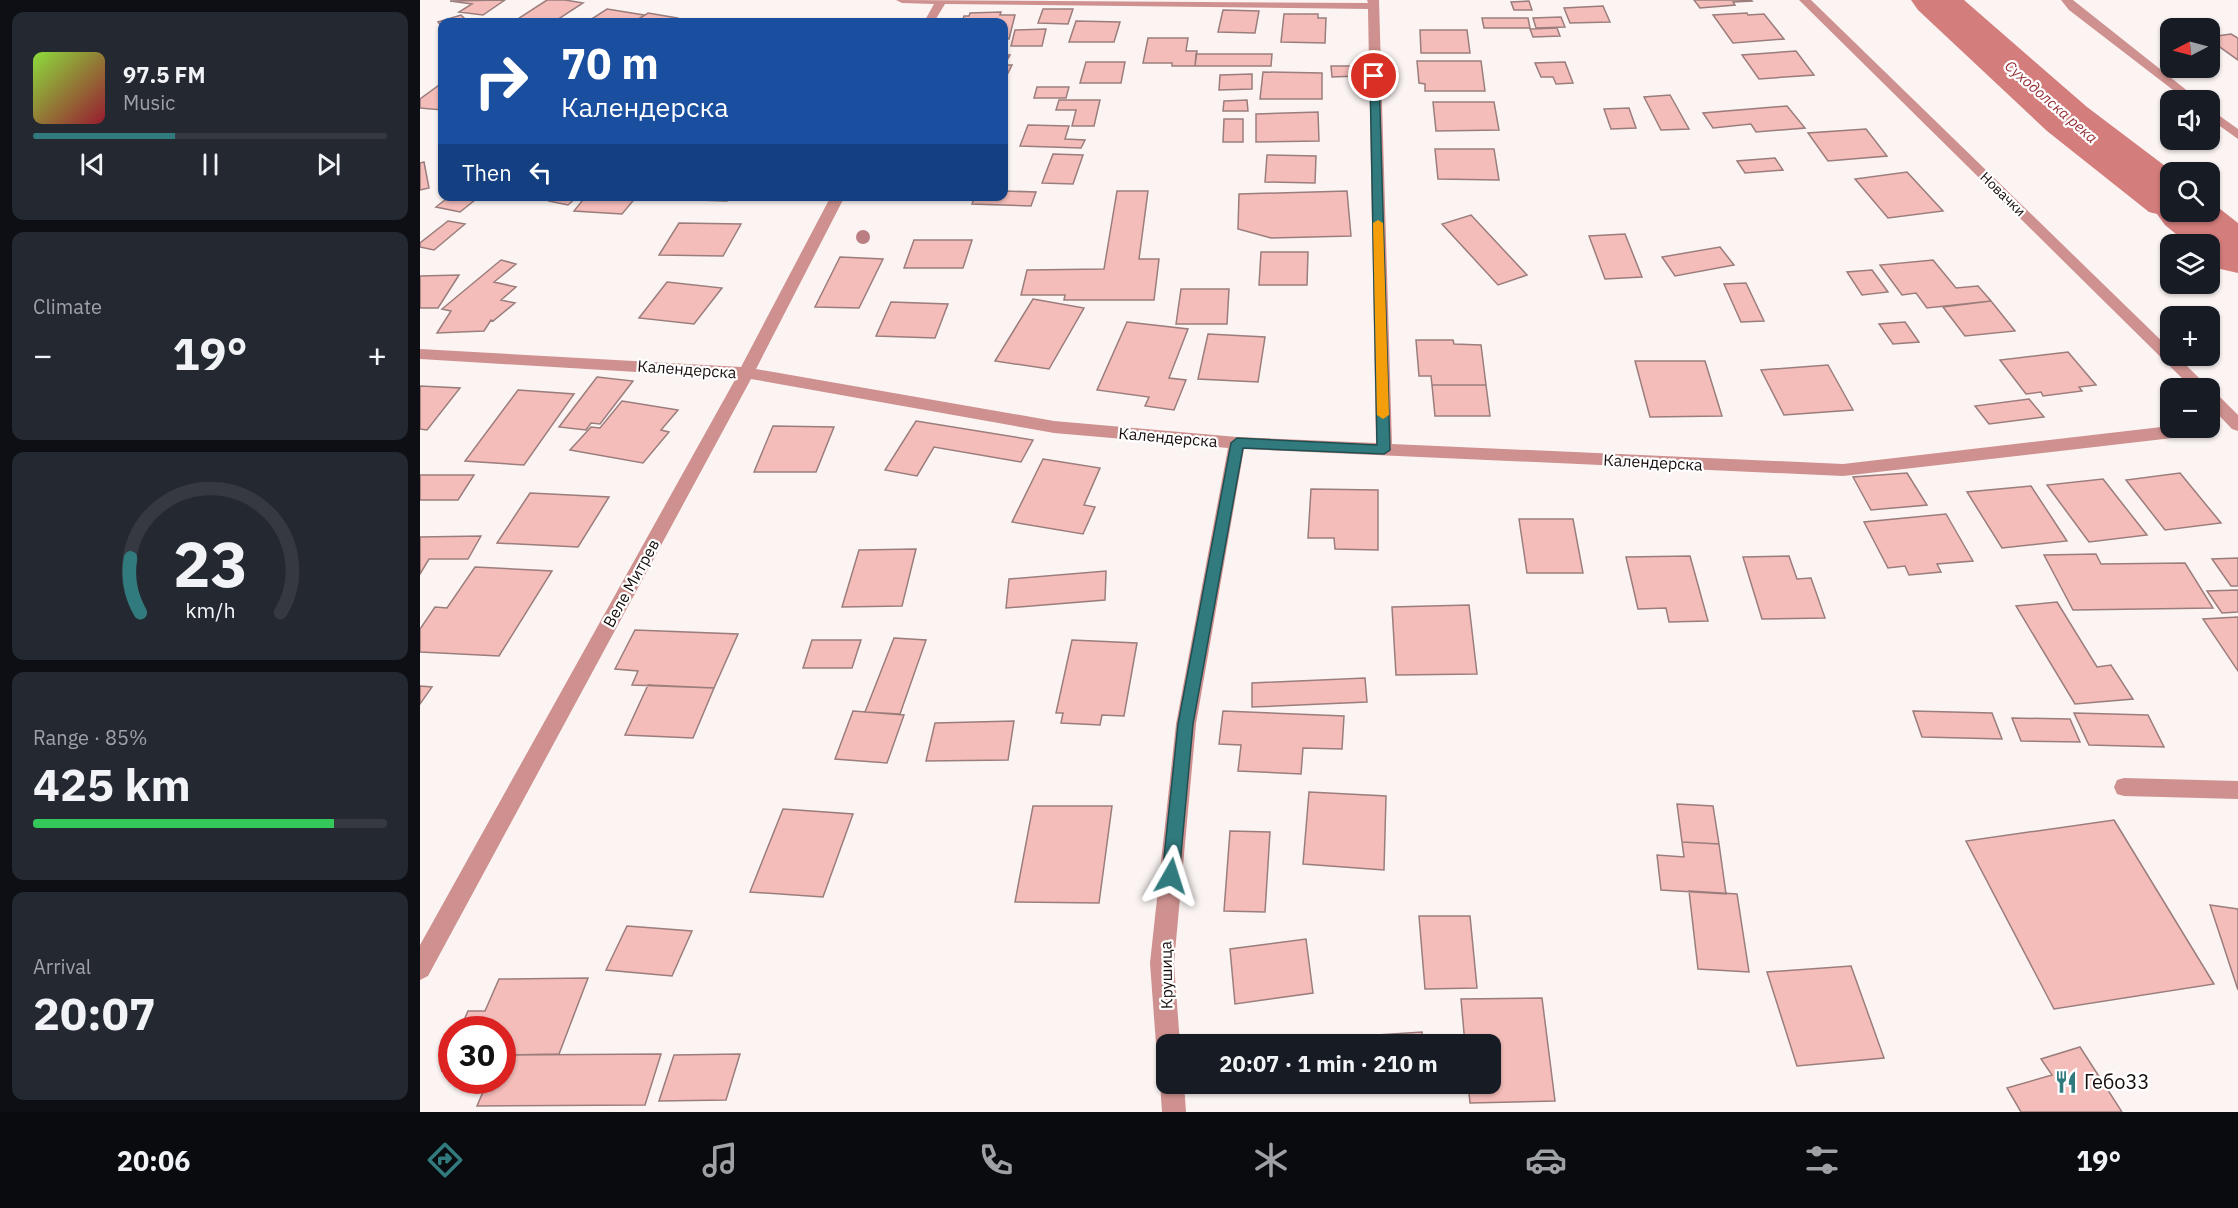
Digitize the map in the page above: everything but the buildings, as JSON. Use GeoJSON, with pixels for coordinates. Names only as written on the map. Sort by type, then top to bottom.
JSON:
{"type":"FeatureCollection","features":[{"type":"Feature","properties":{"kind":"street"},"geometry":{"type":"LineString","coordinates":[[902,0],[1373,3],[1384,450]]}},
{"type":"Feature","properties":{"kind":"street","name":"Новачки"},"geometry":{"type":"LineString","coordinates":[[1804,0],[2191,378]]}},
{"type":"Feature","properties":{"kind":"street"},"geometry":{"type":"LineString","coordinates":[[2067,0],[2073,9],[2180,90]]}},
{"type":"Feature","properties":{"kind":"street"},"geometry":{"type":"LineString","coordinates":[[932,18],[941,1]]}},
{"type":"Feature","properties":{"kind":"street"},"geometry":{"type":"LineString","coordinates":[[2220,121],[2238,135]]}},
{"type":"Feature","properties":{"kind":"street","name":"Веле Митрев"},"geometry":{"type":"LineString","coordinates":[[420,968],[746,373],[835,201]]}},
{"type":"Feature","properties":{"kind":"street","name":"Календерска"},"geometry":{"type":"LineString","coordinates":[[420,354],[746,373],[1054,427],[1237,443],[1384,450],[1843,470],[2160,433]]}},
{"type":"Feature","properties":{"kind":"street"},"geometry":{"type":"LineString","coordinates":[[2220,407],[2238,424]]}},
{"type":"Feature","properties":{"kind":"street","name":"Календерска"},"geometry":{"type":"LineString","coordinates":[[2220,426],[2238,424]]}},
{"type":"Feature","properties":{"kind":"street","name":"Крушица"},"geometry":{"type":"LineString","coordinates":[[1167,1034],[1162,963],[1186,724],[1237,443]]}},
{"type":"Feature","properties":{"kind":"street"},"geometry":{"type":"LineString","coordinates":[[2124,787],[2238,790]]}},
{"type":"Feature","properties":{"kind":"street"},"geometry":{"type":"LineString","coordinates":[[1173,1094],[1174,1112]]}},
{"type":"Feature","properties":{"kind":"waterway","name":"Суходолска река"},"geometry":{"type":"LineString","coordinates":[[1935,0],[2067,119],[2160,191]]}},
{"type":"Feature","properties":{"kind":"waterway","name":"Суходолска река"},"geometry":{"type":"LineString","coordinates":[[2198,222],[2238,254]]}},
{"type":"Feature","properties":{"kind":"slow traffic"},"geometry":{"type":"LineString","coordinates":[[1378,223],[1383,415]]}},
{"type":"Feature","properties":{"kind":"place","name":"Гебо33"},"geometry":{"type":"Point","coordinates":[2066,1082]}},
{"type":"Feature","properties":{"kind":"route"},"geometry":{"type":"LineString","coordinates":[[1171,876],[1186,724],[1237,443],[1384,450],[1374,76]]}}]}
